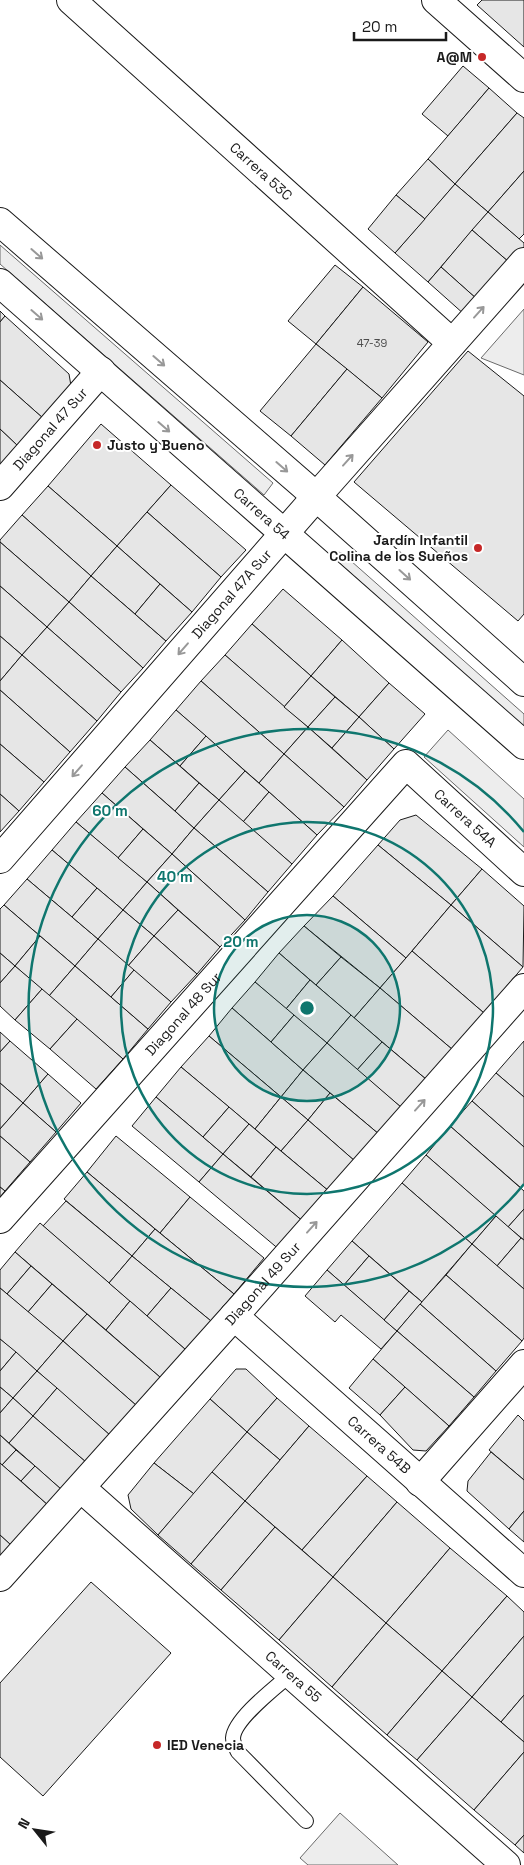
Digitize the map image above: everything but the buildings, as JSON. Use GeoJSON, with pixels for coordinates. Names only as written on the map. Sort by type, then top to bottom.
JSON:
{"type":"FeatureCollection","features":[{"type":"Feature","properties":{"kind":"street","name":"Carrera 53C"},"geometry":{"type":"LineString","coordinates":[[71,0],[452,343]]}},
{"type":"Feature","properties":{"kind":"street"},"geometry":{"type":"LineString","coordinates":[[438,1],[524,78]]}},
{"type":"Feature","properties":{"kind":"street"},"geometry":{"type":"LineString","coordinates":[[0,222],[316,497],[524,682]]}},
{"type":"Feature","properties":{"kind":"street","name":"Diagonal 47A Sur"},"geometry":{"type":"LineString","coordinates":[[0,859],[524,262]]}},
{"type":"Feature","properties":{"kind":"street","name":"Carrera 54"},"geometry":{"type":"LineString","coordinates":[[0,283],[524,745]]}},
{"type":"Feature","properties":{"kind":"street","name":"Diagonal 47 Sur"},"geometry":{"type":"LineString","coordinates":[[0,486],[101,371]]}},
{"type":"Feature","properties":{"kind":"street","name":"Carrera 54A"},"geometry":{"type":"LineString","coordinates":[[406,764],[524,872]]}},
{"type":"Feature","properties":{"kind":"street","name":"Diagonal 48 Sur"},"geometry":{"type":"LineString","coordinates":[[0,1219],[406,764]]}},
{"type":"Feature","properties":{"kind":"street","name":"Diagonal 49 Sur"},"geometry":{"type":"LineString","coordinates":[[0,1577],[524,988]]}},
{"type":"Feature","properties":{"kind":"street","name":"Carrera 54B"},"geometry":{"type":"LineString","coordinates":[[234,1316],[524,1573]]}},
{"type":"Feature","properties":{"kind":"street"},"geometry":{"type":"LineString","coordinates":[[420,1482],[524,1364]]}},
{"type":"Feature","properties":{"kind":"street","name":"Carrera 55"},"geometry":{"type":"LineString","coordinates":[[81,1488],[506,1865]]}},
{"type":"Feature","properties":{"kind":"lane"},"geometry":{"type":"LineString","coordinates":[[291,1674],[259,1702],[235,1727],[233,1740],[238,1752],[306,1821]]}},
{"type":"Feature","properties":{"kind":"shaded area"},"geometry":{"type":"Polygon","coordinates":[[[0,245],[273,483],[264,495],[0,264],[0,245]]]}},
{"type":"Feature","properties":{"kind":"shaded area"},"geometry":{"type":"Polygon","coordinates":[[[524,309],[524,375],[481,358],[524,309]]]}},
{"type":"Feature","properties":{"kind":"shaded area"},"geometry":{"type":"Polygon","coordinates":[[[335,553],[342,553],[524,714],[524,727],[336,560],[335,553]]]}},
{"type":"Feature","properties":{"kind":"shaded area"},"geometry":{"type":"Polygon","coordinates":[[[448,730],[524,799],[524,847],[424,757],[448,730]]]}},
{"type":"Feature","properties":{"kind":"shaded area"},"geometry":{"type":"Polygon","coordinates":[[[340,1813],[398,1865],[308,1865],[300,1858],[340,1813]]]}},
{"type":"Feature","properties":{"kind":"place","name":"A@M"},"geometry":{"type":"Point","coordinates":[482,57]}},
{"type":"Feature","properties":{"kind":"place","name":"Justo y Bueno"},"geometry":{"type":"Point","coordinates":[97,445]}},
{"type":"Feature","properties":{"kind":"place","name":"Jardín Infantil Colina de los Sueños"},"geometry":{"type":"Point","coordinates":[478,548]}},
{"type":"Feature","properties":{"kind":"place","name":"IED Venecia"},"geometry":{"type":"Point","coordinates":[157,1745]}}]}
